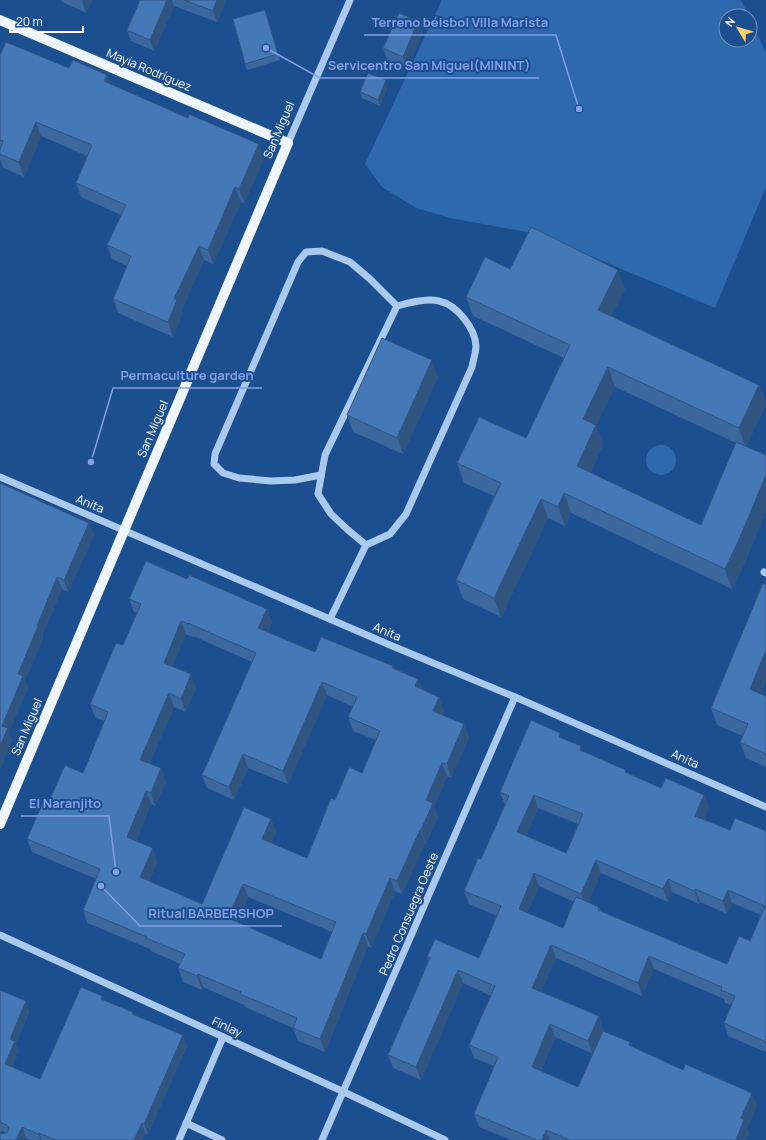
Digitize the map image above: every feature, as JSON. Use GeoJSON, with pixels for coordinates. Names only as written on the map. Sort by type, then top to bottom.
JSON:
{"type":"FeatureCollection","features":[{"type":"Feature","properties":{"kind":"main road","name":"Mayía Rodríguez"},"geometry":{"type":"LineString","coordinates":[[0,20],[288,143]]}},
{"type":"Feature","properties":{"kind":"main road","name":"San Miguel"},"geometry":{"type":"LineString","coordinates":[[0,824],[288,143]]}},
{"type":"Feature","properties":{"kind":"street","name":"San Miguel"},"geometry":{"type":"LineString","coordinates":[[288,143],[350,0]]}},
{"type":"Feature","properties":{"kind":"street"},"geometry":{"type":"LineString","coordinates":[[321,475],[295,480],[271,481],[238,478],[223,473],[214,464],[215,454],[298,262],[306,252],[322,251],[350,262],[370,279],[397,306]]}},
{"type":"Feature","properties":{"kind":"street"},"geometry":{"type":"LineString","coordinates":[[330,619],[366,545],[390,534],[406,514],[472,367],[476,346],[469,324],[457,310],[439,301],[412,302],[397,306],[325,456],[318,494],[331,514],[366,545]]}},
{"type":"Feature","properties":{"kind":"street","name":"Anita"},"geometry":{"type":"LineString","coordinates":[[0,477],[390,646],[515,697],[766,807]]}},
{"type":"Feature","properties":{"kind":"street","name":"Pedro Consuegra Oeste"},"geometry":{"type":"LineString","coordinates":[[322,1140],[515,697]]}},
{"type":"Feature","properties":{"kind":"street","name":"Finlay"},"geometry":{"type":"LineString","coordinates":[[0,935],[344,1092],[445,1140]]}},
{"type":"Feature","properties":{"kind":"street"},"geometry":{"type":"LineString","coordinates":[[179,1140],[222,1037]]}},
{"type":"Feature","properties":{"kind":"street"},"geometry":{"type":"LineString","coordinates":[[186,1123],[222,1140]]}},
{"type":"Feature","properties":{"kind":"shaded area"},"geometry":{"type":"Polygon","coordinates":[[[442,0],[741,0],[745,8],[718,8],[718,48],[758,48],[758,36],[766,53],[766,187],[715,308],[538,234],[450,218],[416,208],[382,187],[365,164],[442,0]]]}},
{"type":"Feature","properties":{"kind":"shaded area"},"geometry":{"type":"Polygon","coordinates":[[[661,445],[672,449],[676,460],[672,471],[661,475],[650,471],[646,460],[650,449],[661,445]]]}},
{"type":"Feature","properties":{"kind":"building"},"geometry":{"type":"Polygon","coordinates":[[[140,0],[167,0],[150,40],[127,30],[140,0]]]}},
{"type":"Feature","properties":{"kind":"building"},"geometry":{"type":"Polygon","coordinates":[[[184,0],[217,0],[213,11],[184,0]]]}},
{"type":"Feature","properties":{"kind":"building"},"geometry":{"type":"Polygon","coordinates":[[[265,10],[278,54],[245,64],[233,19],[265,10]]]}},
{"type":"Feature","properties":{"kind":"building"},"geometry":{"type":"Polygon","coordinates":[[[399,13],[418,21],[403,57],[383,48],[399,13]]]}},
{"type":"Feature","properties":{"kind":"building"},"geometry":{"type":"Polygon","coordinates":[[[6,42],[69,68],[73,60],[107,75],[104,81],[188,118],[189,114],[259,144],[239,189],[235,187],[208,250],[199,246],[174,299],[177,300],[168,322],[113,299],[131,256],[107,245],[126,205],[76,183],[92,145],[36,122],[19,162],[0,154],[3,141],[0,140],[0,55],[6,42]]]}},
{"type":"Feature","properties":{"kind":"building"},"geometry":{"type":"Polygon","coordinates":[[[368,73],[386,80],[378,100],[360,92],[368,73]]]}},
{"type":"Feature","properties":{"kind":"building"},"geometry":{"type":"Polygon","coordinates":[[[531,227],[618,270],[598,310],[759,385],[739,428],[608,367],[583,419],[596,425],[577,466],[701,525],[736,442],[766,455],[766,475],[725,569],[564,493],[558,507],[541,499],[494,598],[456,580],[501,483],[457,463],[479,417],[526,438],[570,345],[466,297],[485,257],[510,269],[531,227]]]}},
{"type":"Feature","properties":{"kind":"building"},"geometry":{"type":"Polygon","coordinates":[[[382,338],[432,360],[397,438],[347,415],[382,338]]]}},
{"type":"Feature","properties":{"kind":"building"},"geometry":{"type":"Polygon","coordinates":[[[0,483],[89,523],[64,580],[57,577],[37,626],[18,674],[23,676],[2,726],[8,728],[0,746],[0,483]]]}},
{"type":"Feature","properties":{"kind":"building"},"geometry":{"type":"Polygon","coordinates":[[[146,561],[187,579],[189,575],[267,609],[258,628],[315,652],[321,637],[393,666],[392,668],[418,679],[415,686],[439,697],[433,711],[464,724],[447,764],[442,763],[426,800],[433,803],[397,881],[390,878],[366,934],[363,933],[320,1039],[293,1028],[297,1018],[240,994],[241,992],[198,974],[197,976],[178,968],[185,954],[83,910],[100,869],[27,839],[43,802],[48,804],[65,765],[83,773],[108,712],[90,704],[116,643],[123,645],[141,604],[129,599],[146,561]],[[181,621],[164,663],[191,674],[181,699],[169,693],[140,760],[161,768],[151,793],[146,791],[127,837],[153,848],[140,877],[202,904],[244,807],[271,819],[262,839],[307,858],[331,798],[335,800],[349,767],[362,773],[380,731],[348,717],[357,697],[322,682],[283,771],[243,754],[229,787],[202,775],[256,653],[181,621]],[[243,884],[228,918],[321,959],[336,922],[243,884]]]}},
{"type":"Feature","properties":{"kind":"building"},"geometry":{"type":"Polygon","coordinates":[[[763,583],[766,585],[766,650],[750,689],[766,696],[766,754],[740,742],[748,724],[711,708],[763,583]]]}},
{"type":"Feature","properties":{"kind":"building"},"geometry":{"type":"Polygon","coordinates":[[[531,720],[560,733],[559,737],[581,746],[580,750],[626,770],[625,772],[661,788],[666,778],[704,795],[695,816],[730,830],[735,818],[766,831],[766,1042],[724,1023],[735,996],[721,990],[722,987],[649,956],[638,983],[551,945],[532,988],[599,1016],[588,1041],[550,1024],[532,1067],[578,1087],[603,1031],[630,1042],[629,1045],[683,1070],[685,1064],[752,1093],[741,1118],[744,1120],[736,1140],[570,1140],[546,1130],[542,1140],[537,1140],[474,1114],[498,1057],[469,1045],[495,986],[458,970],[416,1067],[388,1055],[430,958],[427,957],[435,939],[479,958],[501,906],[464,891],[478,858],[481,859],[509,796],[500,792],[531,720]],[[534,795],[517,832],[566,853],[583,814],[534,795]],[[596,860],[581,894],[534,873],[519,909],[563,928],[576,897],[599,907],[598,910],[727,964],[739,936],[750,941],[765,906],[728,890],[723,901],[695,889],[694,891],[668,879],[663,889],[596,860]]]}},
{"type":"Feature","properties":{"kind":"building"},"geometry":{"type":"Polygon","coordinates":[[[81,987],[102,996],[101,999],[133,1012],[132,1014],[183,1035],[144,1124],[142,1123],[134,1140],[56,1140],[22,1127],[16,1140],[0,1140],[0,1133],[7,1133],[9,1129],[7,1125],[0,1122],[0,990],[26,1001],[10,1039],[15,1041],[5,1064],[40,1079],[81,987]]]}},
{"type":"Feature","properties":{"kind":"place","name":"Servicentro San Miguel(MININT)"},"geometry":{"type":"Point","coordinates":[266,48]}},
{"type":"Feature","properties":{"kind":"place","name":"Terreno béisbol Villa Marista"},"geometry":{"type":"Point","coordinates":[579,109]}},
{"type":"Feature","properties":{"kind":"place","name":"Permaculture garden"},"geometry":{"type":"Point","coordinates":[91,462]}},
{"type":"Feature","properties":{"kind":"place","name":"El Naranjito"},"geometry":{"type":"Point","coordinates":[116,872]}},
{"type":"Feature","properties":{"kind":"place","name":"Ritual BARBERSHOP"},"geometry":{"type":"Point","coordinates":[101,886]}}]}
